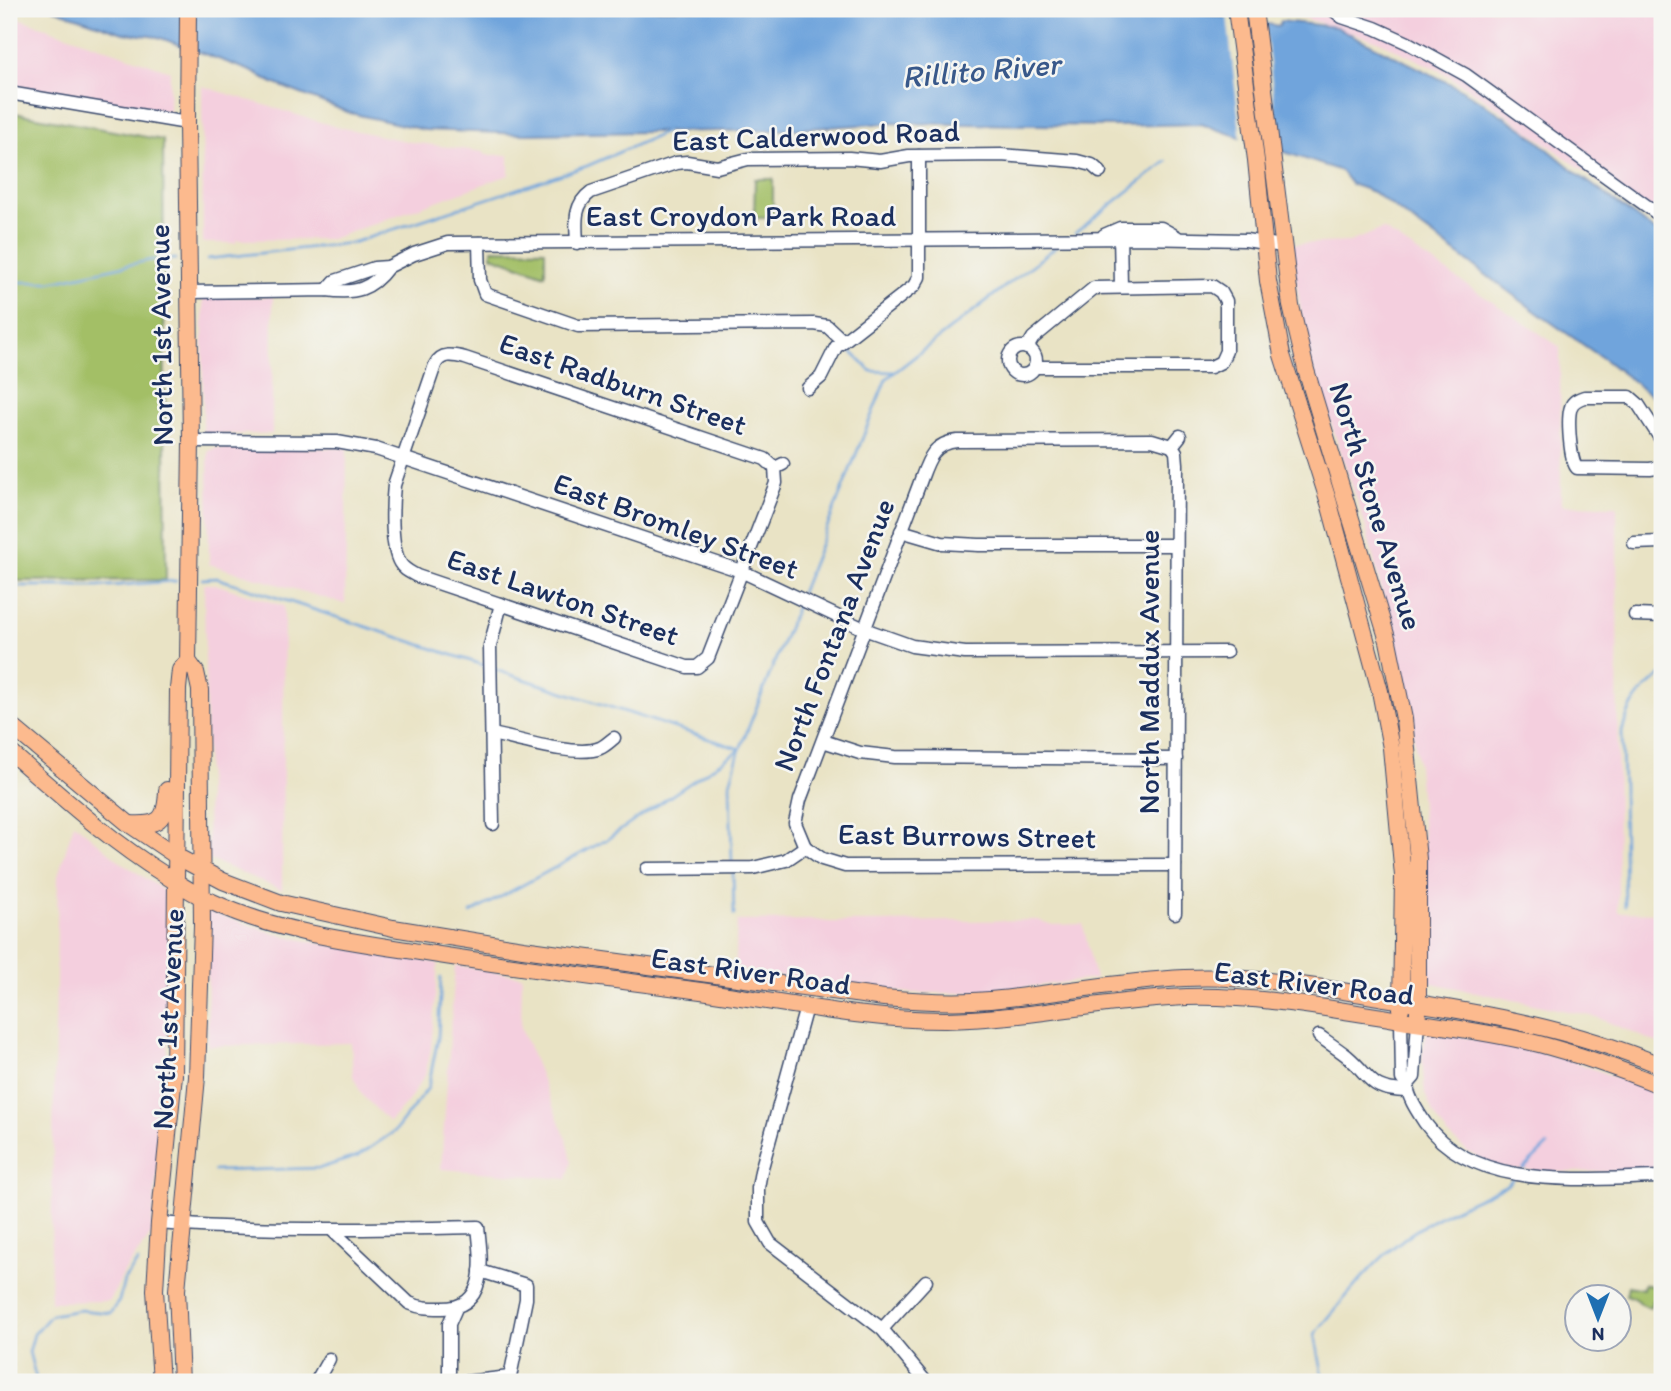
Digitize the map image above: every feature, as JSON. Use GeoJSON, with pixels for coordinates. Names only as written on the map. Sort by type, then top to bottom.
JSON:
{"type":"FeatureCollection","features":[{"type":"Feature","properties":{"kind":"main road","name":"North 1st Avenue"},"geometry":{"type":"LineString","coordinates":[[181,1382],[177,1290],[197,1077],[202,897],[200,690],[196,672],[188,661],[191,441],[188,9]]}},
{"type":"Feature","properties":{"kind":"main road","name":"North Stone Avenue"},"geometry":{"type":"LineString","coordinates":[[1236,9],[1256,160],[1263,241],[1282,355],[1329,503],[1380,691],[1391,747],[1403,876],[1410,1001],[1418,1023]]}},
{"type":"Feature","properties":{"kind":"main road","name":"North Stone Avenue"},"geometry":{"type":"LineString","coordinates":[[1254,9],[1291,306],[1306,370],[1388,641],[1404,719],[1418,859],[1410,1001],[1401,1020]]}},
{"type":"Feature","properties":{"kind":"main road","name":"North 1st Avenue"},"geometry":{"type":"LineString","coordinates":[[161,1382],[155,1290],[174,1075],[180,670],[188,661]]}},
{"type":"Feature","properties":{"kind":"main road","name":"East River Road"},"geometry":{"type":"LineString","coordinates":[[9,724],[129,824],[178,857],[239,888],[291,906],[402,929],[523,949],[765,981],[849,995],[934,1001],[989,1000],[1140,980],[1188,978],[1279,982],[1410,1001],[1537,1024],[1662,1066]]}},
{"type":"Feature","properties":{"kind":"main road"},"geometry":{"type":"LineString","coordinates":[[129,824],[148,825],[163,816],[167,808],[168,757],[178,732]]}},
{"type":"Feature","properties":{"kind":"main road","name":"East River Road"},"geometry":{"type":"LineString","coordinates":[[9,751],[92,824],[132,855],[178,883],[230,910],[280,927],[320,936],[479,962],[869,1016],[998,1018],[1138,1000],[1187,997],[1261,999],[1321,1006],[1540,1045],[1589,1059],[1662,1086]]}},
{"type":"Feature","properties":{"kind":"main road"},"geometry":{"type":"LineString","coordinates":[[910,1018],[943,1011],[1014,1005],[1020,996]]}},
{"type":"Feature","properties":{"kind":"main road"},"geometry":{"type":"LineString","coordinates":[[806,1007],[817,1000],[905,1009],[934,1001]]}},
{"type":"Feature","properties":{"kind":"street"},"geometry":{"type":"LineString","coordinates":[[1332,9],[1342,17],[1375,28],[1418,48],[1466,75],[1662,217]]}},
{"type":"Feature","properties":{"kind":"street"},"geometry":{"type":"LineString","coordinates":[[9,93],[187,123]]}},
{"type":"Feature","properties":{"kind":"street","name":"East Calderwood Road"},"geometry":{"type":"LineString","coordinates":[[577,243],[576,211],[585,196],[666,166],[687,162],[717,167],[748,159],[849,158],[880,161],[919,156],[1001,155],[1062,159],[1092,165],[1100,172]]}},
{"type":"Feature","properties":{"kind":"street"},"geometry":{"type":"LineString","coordinates":[[808,388],[821,377],[836,347],[914,286],[919,277],[919,156]]}},
{"type":"Feature","properties":{"kind":"street","name":"East Croydon Park Road"},"geometry":{"type":"LineString","coordinates":[[189,292],[327,290],[335,281],[374,268],[388,267],[414,254],[448,243],[1094,238],[1161,228],[1180,239],[1263,241],[1282,246]]}},
{"type":"Feature","properties":{"kind":"street"},"geometry":{"type":"LineString","coordinates":[[1120,233],[1121,286]]}},
{"type":"Feature","properties":{"kind":"street"},"geometry":{"type":"LineString","coordinates":[[480,243],[480,280],[485,294],[564,323],[578,326],[814,324],[827,326],[843,341]]}},
{"type":"Feature","properties":{"kind":"street"},"geometry":{"type":"LineString","coordinates":[[1027,348],[1032,338],[1094,288],[1212,286],[1221,292],[1226,301],[1226,351],[1221,362],[1211,367],[1035,367]]}},
{"type":"Feature","properties":{"kind":"street"},"geometry":{"type":"LineString","coordinates":[[1027,348],[1035,356],[1035,367],[1023,375],[1011,369],[1009,360],[1012,352],[1027,348]]}},
{"type":"Feature","properties":{"kind":"street","name":"East Radburn Street"},"geometry":{"type":"LineString","coordinates":[[403,458],[441,353],[465,358],[779,466],[776,483],[741,571]]}},
{"type":"Feature","properties":{"kind":"street"},"geometry":{"type":"LineString","coordinates":[[1662,441],[1634,400],[1624,397],[1584,397],[1577,399],[1570,410],[1571,460],[1577,468],[1662,467]]}},
{"type":"Feature","properties":{"kind":"street","name":"East Bromley Street"},"geometry":{"type":"LineString","coordinates":[[191,441],[337,442],[376,449],[741,571],[864,629],[912,646],[965,653],[1226,652]]}},
{"type":"Feature","properties":{"kind":"street","name":"North Maddux Avenue"},"geometry":{"type":"LineString","coordinates":[[941,444],[957,441],[1176,441],[1175,913]]}},
{"type":"Feature","properties":{"kind":"street","name":"North Fontana Avenue"},"geometry":{"type":"LineString","coordinates":[[805,847],[794,823],[800,800],[930,456],[941,444]]}},
{"type":"Feature","properties":{"kind":"street","name":"East Lawton Street"},"geometry":{"type":"LineString","coordinates":[[403,458],[393,498],[396,568],[687,667],[697,667],[708,658],[741,571]]}},
{"type":"Feature","properties":{"kind":"street"},"geometry":{"type":"LineString","coordinates":[[901,531],[943,543],[967,545],[1176,545]]}},
{"type":"Feature","properties":{"kind":"street"},"geometry":{"type":"LineString","coordinates":[[1633,543],[1662,542]]}},
{"type":"Feature","properties":{"kind":"street"},"geometry":{"type":"LineString","coordinates":[[493,824],[490,646],[501,604]]}},
{"type":"Feature","properties":{"kind":"street"},"geometry":{"type":"LineString","coordinates":[[1635,615],[1662,616]]}},
{"type":"Feature","properties":{"kind":"street"},"geometry":{"type":"LineString","coordinates":[[492,734],[546,747],[578,750],[599,749],[614,738]]}},
{"type":"Feature","properties":{"kind":"street"},"geometry":{"type":"LineString","coordinates":[[823,741],[860,753],[895,757],[1175,759]]}},
{"type":"Feature","properties":{"kind":"street"},"geometry":{"type":"LineString","coordinates":[[647,869],[753,869],[786,860],[805,847]]}},
{"type":"Feature","properties":{"kind":"street","name":"East Burrows Street"},"geometry":{"type":"LineString","coordinates":[[805,847],[822,859],[845,866],[1175,865]]}},
{"type":"Feature","properties":{"kind":"street"},"geometry":{"type":"LineString","coordinates":[[806,1007],[761,1171],[758,1222],[770,1243],[882,1329],[926,1382]]}},
{"type":"Feature","properties":{"kind":"street"},"geometry":{"type":"LineString","coordinates":[[1401,1020],[1402,1079],[1418,1112],[1445,1146],[1497,1171],[1533,1176],[1662,1177]]}},
{"type":"Feature","properties":{"kind":"street"},"geometry":{"type":"LineString","coordinates":[[1319,1036],[1349,1058],[1374,1084],[1388,1091],[1407,1088],[1414,1077],[1418,1023]]}},
{"type":"Feature","properties":{"kind":"street"},"geometry":{"type":"LineString","coordinates":[[159,1223],[215,1228],[332,1230],[478,1227],[482,1260],[476,1289],[470,1300],[456,1308],[419,1308],[409,1303],[332,1230]]}},
{"type":"Feature","properties":{"kind":"street"},"geometry":{"type":"LineString","coordinates":[[465,1382],[510,1377],[526,1299],[526,1285],[480,1271]]}},
{"type":"Feature","properties":{"kind":"street"},"geometry":{"type":"LineString","coordinates":[[882,1329],[926,1281]]}},
{"type":"Feature","properties":{"kind":"street"},"geometry":{"type":"LineString","coordinates":[[449,1382],[449,1324],[456,1308]]}},
{"type":"Feature","properties":{"kind":"street"},"geometry":{"type":"LineString","coordinates":[[316,1382],[329,1359]]}},
{"type":"Feature","properties":{"kind":"shaded area"},"geometry":{"type":"Polygon","coordinates":[[[1275,9],[1662,9],[1662,228],[1492,104],[1442,72],[1378,41],[1275,9]]]}},
{"type":"Feature","properties":{"kind":"shaded area"},"geometry":{"type":"Polygon","coordinates":[[[9,15],[170,71],[169,112],[9,85],[9,15]]]}},
{"type":"Feature","properties":{"kind":"shaded area"},"geometry":{"type":"Polygon","coordinates":[[[202,86],[333,126],[411,142],[484,152],[485,155],[509,155],[509,175],[331,239],[203,243],[202,86]]]}},
{"type":"Feature","properties":{"kind":"shaded area"},"geometry":{"type":"Polygon","coordinates":[[[1383,229],[1560,347],[1561,505],[1617,506],[1618,912],[1662,913],[1662,1045],[1596,1017],[1427,982],[1426,878],[1418,765],[1406,686],[1364,521],[1306,348],[1291,244],[1349,242],[1383,229]]]}},
{"type":"Feature","properties":{"kind":"shaded area"},"geometry":{"type":"Polygon","coordinates":[[[203,297],[273,297],[272,434],[203,434],[203,297]]]}},
{"type":"Feature","properties":{"kind":"shaded area"},"geometry":{"type":"Polygon","coordinates":[[[215,448],[347,448],[345,604],[209,564],[208,451],[215,448]]]}},
{"type":"Feature","properties":{"kind":"shaded area"},"geometry":{"type":"Polygon","coordinates":[[[204,584],[215,584],[284,606],[282,890],[208,859],[204,584]]]}},
{"type":"Feature","properties":{"kind":"shaded area"},"geometry":{"type":"Polygon","coordinates":[[[74,823],[121,862],[169,894],[167,1074],[151,1235],[124,1272],[110,1301],[50,1302],[58,876],[74,823]]]}},
{"type":"Feature","properties":{"kind":"shaded area"},"geometry":{"type":"Polygon","coordinates":[[[207,911],[276,934],[438,963],[431,1049],[425,1075],[407,1103],[389,1122],[362,1095],[353,1076],[351,1043],[208,1046],[207,911]]]}},
{"type":"Feature","properties":{"kind":"shaded area"},"geometry":{"type":"Polygon","coordinates":[[[1037,920],[1053,925],[1083,924],[1095,979],[1009,989],[912,993],[865,989],[735,969],[737,921],[1037,920]]]}},
{"type":"Feature","properties":{"kind":"shaded area"},"geometry":{"type":"Polygon","coordinates":[[[455,965],[522,976],[521,1028],[568,1143],[572,1161],[567,1179],[441,1169],[455,965]]]}},
{"type":"Feature","properties":{"kind":"shaded area"},"geometry":{"type":"Polygon","coordinates":[[[1427,1031],[1505,1044],[1570,1060],[1662,1095],[1662,1171],[1553,1172],[1510,1169],[1491,1165],[1468,1152],[1447,1134],[1433,1113],[1425,1094],[1422,1055],[1427,1031]]]}},
{"type":"Feature","properties":{"kind":"green space"},"geometry":{"type":"Polygon","coordinates":[[[9,112],[163,140],[166,580],[9,581],[9,112]]]}},
{"type":"Feature","properties":{"kind":"green space"},"geometry":{"type":"Polygon","coordinates":[[[755,179],[773,179],[773,218],[754,218],[755,179]]]}},
{"type":"Feature","properties":{"kind":"green space"},"geometry":{"type":"Polygon","coordinates":[[[492,249],[545,250],[545,275],[492,256],[492,249]]]}},
{"type":"Feature","properties":{"kind":"green space"},"geometry":{"type":"Polygon","coordinates":[[[1644,1284],[1656,1287],[1658,1293],[1662,1294],[1662,1303],[1652,1301],[1650,1308],[1632,1298],[1632,1287],[1643,1289],[1644,1284]]]}},
{"type":"Feature","properties":{"kind":"water","name":"Rillito River"},"geometry":{"type":"Polygon","coordinates":[[[53,9],[1172,9],[1279,26],[1281,21],[1336,27],[1461,89],[1525,130],[1579,175],[1662,236],[1662,404],[1373,192],[1351,184],[1341,171],[1201,124],[1117,126],[892,123],[780,130],[525,134],[425,130],[350,113],[273,83],[251,71],[158,37],[123,33],[53,9]]]}},
{"type":"Feature","properties":{"kind":"pier"},"geometry":{"type":"Polygon","coordinates":[[[1227,15],[1265,21],[1280,154],[1241,141],[1227,15]]]}},
{"type":"Feature","properties":{"kind":"waterway"},"geometry":{"type":"LineString","coordinates":[[207,259],[352,243],[587,166],[666,132]]}},
{"type":"Feature","properties":{"kind":"waterway"},"geometry":{"type":"LineString","coordinates":[[1075,233],[1167,161]]}},
{"type":"Feature","properties":{"kind":"waterway"},"geometry":{"type":"LineString","coordinates":[[801,593],[886,379],[1061,243]]}},
{"type":"Feature","properties":{"kind":"waterway"},"geometry":{"type":"LineString","coordinates":[[9,282],[50,282],[151,260],[176,259]]}},
{"type":"Feature","properties":{"kind":"waterway"},"geometry":{"type":"LineString","coordinates":[[847,348],[871,371],[894,372]]}},
{"type":"Feature","properties":{"kind":"waterway"},"geometry":{"type":"LineString","coordinates":[[202,579],[217,578],[486,666]]}},
{"type":"Feature","properties":{"kind":"waterway"},"geometry":{"type":"LineString","coordinates":[[9,586],[109,586],[176,581]]}},
{"type":"Feature","properties":{"kind":"waterway"},"geometry":{"type":"LineString","coordinates":[[471,913],[606,840],[740,749],[798,603]]}},
{"type":"Feature","properties":{"kind":"waterway"},"geometry":{"type":"LineString","coordinates":[[496,670],[740,749],[730,783],[732,863]]}},
{"type":"Feature","properties":{"kind":"waterway"},"geometry":{"type":"LineString","coordinates":[[1625,906],[1622,732],[1636,699],[1662,675]]}},
{"type":"Feature","properties":{"kind":"waterway"},"geometry":{"type":"LineString","coordinates":[[733,873],[734,915]]}},
{"type":"Feature","properties":{"kind":"waterway"},"geometry":{"type":"LineString","coordinates":[[214,1171],[321,1168],[358,1156],[395,1131],[428,1088],[438,1038],[441,978]]}},
{"type":"Feature","properties":{"kind":"waterway"},"geometry":{"type":"LineString","coordinates":[[1523,1169],[1547,1146]]}},
{"type":"Feature","properties":{"kind":"waterway"},"geometry":{"type":"LineString","coordinates":[[1324,1382],[1315,1334],[1369,1270],[1393,1247],[1417,1230],[1454,1209],[1507,1185],[1513,1178]]}},
{"type":"Feature","properties":{"kind":"waterway"},"geometry":{"type":"LineString","coordinates":[[37,1382],[29,1352],[34,1334],[51,1315],[80,1310],[110,1313],[119,1301],[124,1280],[138,1261]]}}]}
